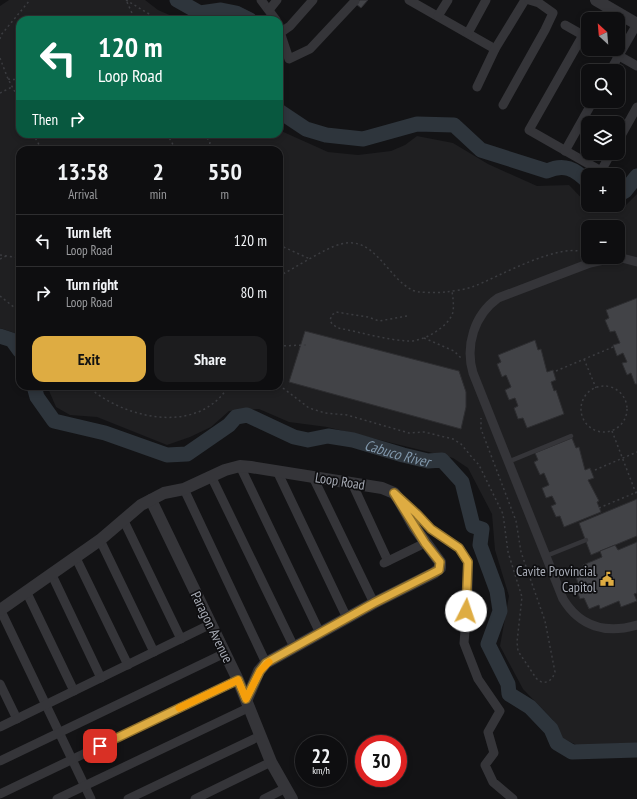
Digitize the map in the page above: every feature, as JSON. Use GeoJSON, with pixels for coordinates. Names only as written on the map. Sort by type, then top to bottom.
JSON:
{"type":"FeatureCollection","features":[{"type":"Feature","properties":{"kind":"street"},"geometry":{"type":"LineString","coordinates":[[261,0],[273,16]]}},
{"type":"Feature","properties":{"kind":"street"},"geometry":{"type":"LineString","coordinates":[[269,10],[277,0]]}},
{"type":"Feature","properties":{"kind":"street"},"geometry":{"type":"LineString","coordinates":[[283,29],[290,26],[313,0]]}},
{"type":"Feature","properties":{"kind":"street"},"geometry":{"type":"LineString","coordinates":[[283,43],[289,60],[310,49],[355,0]]}},
{"type":"Feature","properties":{"kind":"street"},"geometry":{"type":"LineString","coordinates":[[409,0],[495,49]]}},
{"type":"Feature","properties":{"kind":"street"},"geometry":{"type":"LineString","coordinates":[[438,16],[448,0]]}},
{"type":"Feature","properties":{"kind":"street"},"geometry":{"type":"LineString","coordinates":[[468,34],[486,0]]}},
{"type":"Feature","properties":{"kind":"street"},"geometry":{"type":"LineString","coordinates":[[478,87],[495,49],[525,0]]}},
{"type":"Feature","properties":{"kind":"street"},"geometry":{"type":"LineString","coordinates":[[503,105],[553,13],[539,2],[529,0]]}},
{"type":"Feature","properties":{"kind":"street"},"geometry":{"type":"LineString","coordinates":[[601,1],[637,24],[625,45]]}},
{"type":"Feature","properties":{"kind":"street"},"geometry":{"type":"LineString","coordinates":[[565,25],[581,34]]}},
{"type":"Feature","properties":{"kind":"street"},"geometry":{"type":"LineString","coordinates":[[581,45],[529,130],[581,160]]}},
{"type":"Feature","properties":{"kind":"street"},"geometry":{"type":"LineString","coordinates":[[614,64],[619,56],[637,66]]}},
{"type":"Feature","properties":{"kind":"street"},"geometry":{"type":"LineString","coordinates":[[625,128],[637,107]]}},
{"type":"Feature","properties":{"kind":"street"},"geometry":{"type":"LineString","coordinates":[[565,151],[589,108]]}},
{"type":"Feature","properties":{"kind":"street"},"geometry":{"type":"LineString","coordinates":[[582,160],[602,171],[608,160]]}},
{"type":"Feature","properties":{"kind":"street"},"geometry":{"type":"LineString","coordinates":[[625,259],[637,262]]}},
{"type":"Feature","properties":{"kind":"street"},"geometry":{"type":"LineString","coordinates":[[587,264],[507,294],[493,302],[482,314],[474,331],[470,352],[471,367],[563,599],[571,610],[582,620],[596,628],[617,630],[637,626]]}},
{"type":"Feature","properties":{"kind":"street"},"geometry":{"type":"LineString","coordinates":[[240,466],[320,633]]}},
{"type":"Feature","properties":{"kind":"street","name":"Loop Road"},"geometry":{"type":"LineString","coordinates":[[0,609],[100,540],[135,508],[170,491],[184,490],[211,476],[240,466],[382,488],[394,493]]}},
{"type":"Feature","properties":{"kind":"street"},"geometry":{"type":"LineString","coordinates":[[277,471],[347,618]]}},
{"type":"Feature","properties":{"kind":"street"},"geometry":{"type":"LineString","coordinates":[[211,476],[294,647]]}},
{"type":"Feature","properties":{"kind":"street"},"geometry":{"type":"LineString","coordinates":[[313,477],[374,603]]}},
{"type":"Feature","properties":{"kind":"street"},"geometry":{"type":"LineString","coordinates":[[352,483],[385,562],[425,543]]}},
{"type":"Feature","properties":{"kind":"street"},"geometry":{"type":"LineString","coordinates":[[184,490],[266,663]]}},
{"type":"Feature","properties":{"kind":"street"},"geometry":{"type":"LineString","coordinates":[[57,799],[248,703],[260,671],[266,663],[374,603],[439,570],[440,562],[425,543],[394,493]]}},
{"type":"Feature","properties":{"kind":"street"},"geometry":{"type":"LineString","coordinates":[[394,493],[431,529],[459,548],[468,562],[468,595],[464,643],[478,679],[500,711],[488,732],[494,753],[485,765],[493,782],[513,799]]}},
{"type":"Feature","properties":{"kind":"street","name":"Paragon Avenue"},"geometry":{"type":"LineString","coordinates":[[151,500],[238,680],[271,762],[289,794]]}},
{"type":"Feature","properties":{"kind":"street"},"geometry":{"type":"LineString","coordinates":[[123,519],[181,639]]}},
{"type":"Feature","properties":{"kind":"street"},"geometry":{"type":"LineString","coordinates":[[100,540],[154,652]]}},
{"type":"Feature","properties":{"kind":"street"},"geometry":{"type":"LineString","coordinates":[[75,556],[128,665]]}},
{"type":"Feature","properties":{"kind":"street"},"geometry":{"type":"LineString","coordinates":[[51,573],[101,678]]}},
{"type":"Feature","properties":{"kind":"street"},"geometry":{"type":"LineString","coordinates":[[26,591],[74,691]]}},
{"type":"Feature","properties":{"kind":"street"},"geometry":{"type":"LineString","coordinates":[[0,609],[91,799]]}},
{"type":"Feature","properties":{"kind":"street"},"geometry":{"type":"LineString","coordinates":[[0,727],[211,624]]}},
{"type":"Feature","properties":{"kind":"street"},"geometry":{"type":"LineString","coordinates":[[0,761],[225,653]]}},
{"type":"Feature","properties":{"kind":"street"},"geometry":{"type":"LineString","coordinates":[[0,794],[238,680]]}},
{"type":"Feature","properties":{"kind":"street"},"geometry":{"type":"LineString","coordinates":[[0,684],[17,719]]}},
{"type":"Feature","properties":{"kind":"street"},"geometry":{"type":"LineString","coordinates":[[128,799],[260,736]]}},
{"type":"Feature","properties":{"kind":"street"},"geometry":{"type":"LineString","coordinates":[[195,799],[271,762]]}},
{"type":"Feature","properties":{"kind":"street"},"geometry":{"type":"LineString","coordinates":[[264,799],[289,794]]}},
{"type":"Feature","properties":{"kind":"lane"},"geometry":{"type":"LineString","coordinates":[[508,462],[571,436]]}},
{"type":"Feature","properties":{"kind":"lane"},"geometry":{"type":"LineString","coordinates":[[546,556],[586,540]]}},
{"type":"Feature","properties":{"kind":"path"},"geometry":{"type":"LineString","coordinates":[[17,16],[30,0]]}},
{"type":"Feature","properties":{"kind":"path"},"geometry":{"type":"LineString","coordinates":[[126,0],[151,16]]}},
{"type":"Feature","properties":{"kind":"path"},"geometry":{"type":"LineString","coordinates":[[126,0],[133,16]]}},
{"type":"Feature","properties":{"kind":"path"},"geometry":{"type":"LineString","coordinates":[[0,39],[1,35],[16,17]]}},
{"type":"Feature","properties":{"kind":"path"},"geometry":{"type":"LineString","coordinates":[[0,58],[8,79],[16,94]]}},
{"type":"Feature","properties":{"kind":"path"},"geometry":{"type":"LineString","coordinates":[[8,79],[16,80]]}},
{"type":"Feature","properties":{"kind":"path"},"geometry":{"type":"LineString","coordinates":[[0,93],[12,87]]}},
{"type":"Feature","properties":{"kind":"path"},"geometry":{"type":"LineString","coordinates":[[206,138],[210,142],[210,146]]}},
{"type":"Feature","properties":{"kind":"path"},"geometry":{"type":"LineString","coordinates":[[283,274],[341,244],[355,244],[368,248],[412,290],[440,293],[471,288],[508,270],[544,256],[570,250],[581,252]]}},
{"type":"Feature","properties":{"kind":"path"},"geometry":{"type":"LineString","coordinates":[[283,247],[310,259]]}},
{"type":"Feature","properties":{"kind":"path"},"geometry":{"type":"LineString","coordinates":[[0,255],[16,257]]}},
{"type":"Feature","properties":{"kind":"path"},"geometry":{"type":"LineString","coordinates":[[0,259],[6,256]]}},
{"type":"Feature","properties":{"kind":"path"},"geometry":{"type":"LineString","coordinates":[[407,316],[379,321],[368,317],[336,312],[332,315],[330,320],[332,324],[338,328],[409,342],[424,338],[440,328],[452,314],[454,304],[452,291]]}},
{"type":"Feature","properties":{"kind":"path"},"geometry":{"type":"LineString","coordinates":[[0,296],[16,309]]}},
{"type":"Feature","properties":{"kind":"path"},"geometry":{"type":"LineString","coordinates":[[424,338],[454,351],[471,367]]}},
{"type":"Feature","properties":{"kind":"path"},"geometry":{"type":"LineString","coordinates":[[283,346],[306,345]]}},
{"type":"Feature","properties":{"kind":"path"},"geometry":{"type":"LineString","coordinates":[[556,371],[612,347]]}},
{"type":"Feature","properties":{"kind":"path"},"geometry":{"type":"LineString","coordinates":[[584,359],[596,388]]}},
{"type":"Feature","properties":{"kind":"path"},"geometry":{"type":"LineString","coordinates":[[610,387],[616,389],[626,400],[627,408],[623,422],[612,431],[604,432],[589,427],[581,414],[581,406],[584,398],[588,392],[596,388],[610,387]]}},
{"type":"Feature","properties":{"kind":"path"},"geometry":{"type":"LineString","coordinates":[[283,388],[309,408],[347,415],[409,433],[424,432],[453,439],[461,444],[479,465],[503,514],[508,552],[522,597],[517,642],[518,651],[536,678],[539,681],[546,683],[551,680],[555,672],[544,621],[522,557],[516,521],[481,429],[482,413]]}},
{"type":"Feature","properties":{"kind":"path"},"geometry":{"type":"LineString","coordinates":[[92,390],[103,398],[129,410],[162,417],[178,418],[204,410],[214,404],[226,390]]}},
{"type":"Feature","properties":{"kind":"path"},"geometry":{"type":"LineString","coordinates":[[612,431],[637,496]]}},
{"type":"Feature","properties":{"kind":"path"},"geometry":{"type":"LineString","coordinates":[[595,470],[637,452]]}},
{"type":"Feature","properties":{"kind":"path"},"geometry":{"type":"LineString","coordinates":[[599,508],[636,493]]}},
{"type":"Feature","properties":{"kind":"shaded area"},"geometry":{"type":"Polygon","coordinates":[[[9,0],[145,0],[158,10],[172,16],[16,16],[16,138],[283,138],[283,132],[328,152],[358,155],[391,151],[405,145],[417,136],[453,143],[488,164],[537,186],[569,185],[581,197],[581,212],[625,212],[625,206],[637,194],[637,745],[585,749],[560,737],[553,720],[523,689],[500,646],[509,596],[495,550],[492,514],[468,468],[453,458],[327,427],[289,422],[259,409],[229,411],[211,427],[190,437],[167,445],[97,417],[70,415],[56,407],[49,390],[283,390],[283,146],[16,146],[16,334],[0,328],[0,6],[9,0]]]}},
{"type":"Feature","properties":{"kind":"building"},"geometry":{"type":"Polygon","coordinates":[[[360,0],[368,0],[361,8],[356,4],[360,0]]]}},
{"type":"Feature","properties":{"kind":"building"},"geometry":{"type":"Polygon","coordinates":[[[637,298],[637,384],[635,384],[631,373],[627,375],[622,363],[627,362],[623,353],[617,356],[613,345],[620,343],[615,331],[610,332],[605,320],[609,318],[606,310],[637,298]]]}},
{"type":"Feature","properties":{"kind":"building"},"geometry":{"type":"Polygon","coordinates":[[[305,331],[459,371],[466,392],[466,407],[461,429],[289,382],[305,331]]]}},
{"type":"Feature","properties":{"kind":"building"},"geometry":{"type":"Polygon","coordinates":[[[535,340],[538,350],[541,349],[547,372],[553,370],[556,380],[551,382],[554,391],[556,390],[564,414],[527,428],[523,418],[518,419],[514,408],[518,406],[515,398],[509,400],[505,390],[511,387],[506,375],[502,377],[497,364],[501,362],[498,355],[535,340]]]}},
{"type":"Feature","properties":{"kind":"building"},"geometry":{"type":"Polygon","coordinates":[[[572,438],[576,448],[579,447],[585,470],[590,468],[594,478],[588,480],[599,501],[597,502],[601,512],[564,527],[560,516],[556,517],[551,506],[556,504],[552,496],[546,498],[542,488],[549,485],[544,473],[540,475],[534,462],[538,460],[535,453],[572,438]]]}},
{"type":"Feature","properties":{"kind":"building"},"geometry":{"type":"Polygon","coordinates":[[[637,499],[637,536],[591,555],[579,523],[637,499]]]}},
{"type":"Feature","properties":{"kind":"building","name":"Cavite Provincial Capitol"},"geometry":{"type":"Polygon","coordinates":[[[637,542],[637,593],[634,594],[637,601],[621,607],[619,601],[600,609],[599,605],[589,609],[584,598],[580,599],[575,586],[579,585],[574,573],[584,568],[583,565],[602,557],[600,551],[615,545],[618,550],[637,542]]]}},
{"type":"Feature","properties":{"kind":"waterway"},"geometry":{"type":"LineString","coordinates":[[177,0],[200,13],[221,10],[236,13],[242,16]]}},
{"type":"Feature","properties":{"kind":"waterway"},"geometry":{"type":"LineString","coordinates":[[283,114],[306,129],[326,135],[363,139],[417,124],[454,125],[481,150],[547,171],[559,168],[569,169],[581,176]]}},
{"type":"Feature","properties":{"kind":"waterway"},"geometry":{"type":"LineString","coordinates":[[625,191],[637,176]]}},
{"type":"Feature","properties":{"kind":"waterway","name":"Cabuco River"},"geometry":{"type":"LineString","coordinates":[[0,336],[12,340],[16,346]]}},
{"type":"Feature","properties":{"kind":"waterway","name":"Cabuco River"},"geometry":{"type":"LineString","coordinates":[[35,390],[37,397],[54,421],[105,433],[167,455],[187,454],[229,425],[236,417],[247,415],[294,437],[308,440],[328,436],[353,440],[428,461],[442,460],[462,482],[473,526],[482,529],[480,545],[497,591],[500,611],[488,644],[508,684],[509,694],[530,707],[551,729],[557,743],[572,752],[637,750]]}},
{"type":"Feature","properties":{"kind":"slow traffic"},"geometry":{"type":"LineString","coordinates":[[179,708],[238,680],[246,699],[260,671],[266,663],[269,662]]}},
{"type":"Feature","properties":{"kind":"place","name":"Cavite Provincial Capitol"},"geometry":{"type":"Point","coordinates":[607,579]}},
{"type":"Feature","properties":{"kind":"route"},"geometry":{"type":"LineString","coordinates":[[100,746],[238,680],[246,699],[260,671],[266,663],[374,603],[439,570],[440,562],[415,528],[394,493],[431,529],[459,548],[468,562],[468,595],[466,611]]}}]}
